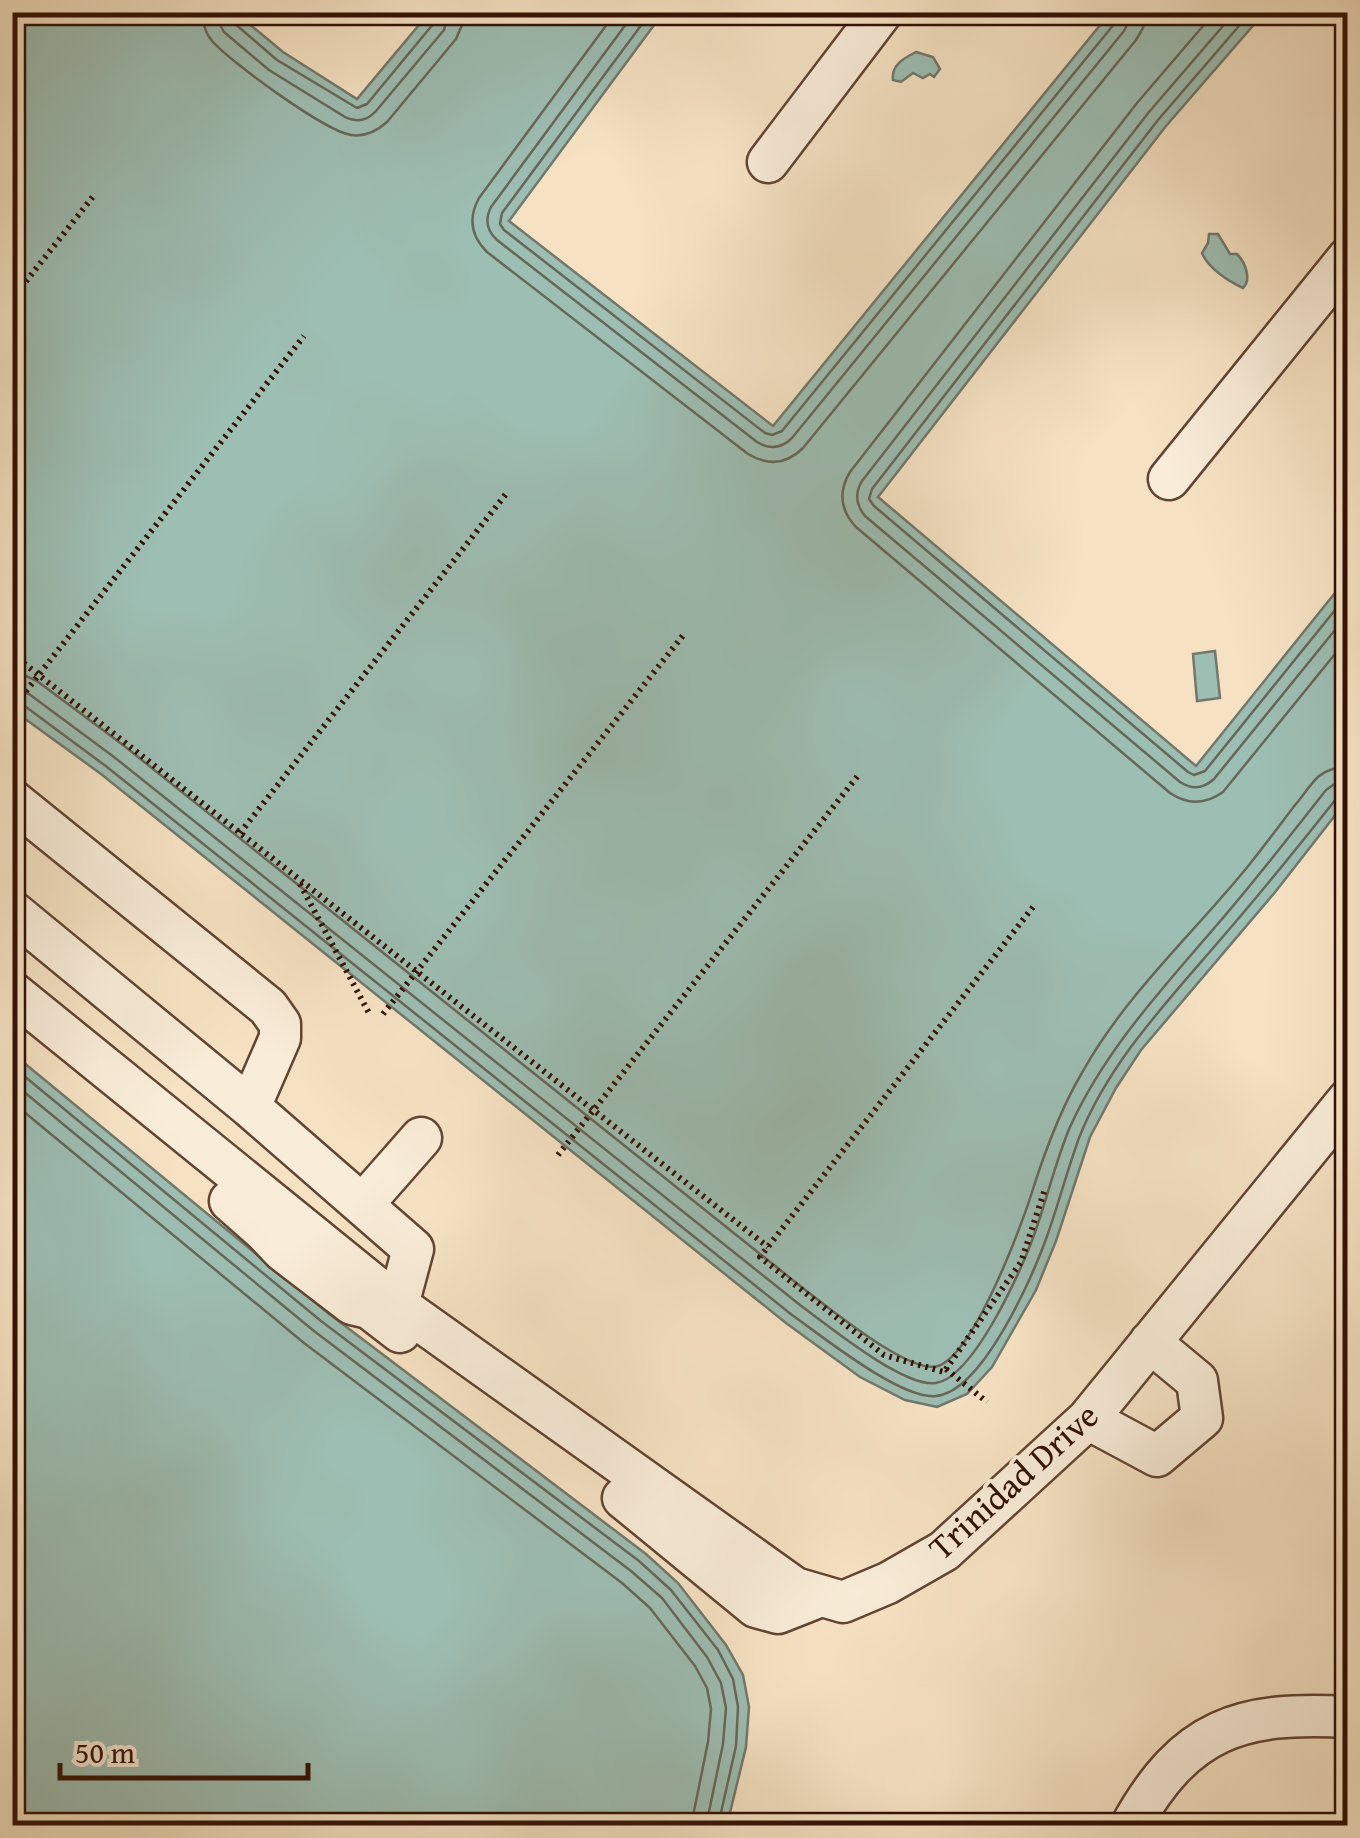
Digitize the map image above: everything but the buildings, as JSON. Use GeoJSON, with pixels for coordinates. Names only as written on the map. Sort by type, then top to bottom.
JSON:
{"type":"FeatureCollection","features":[{"type":"Feature","properties":{"kind":"street"},"geometry":{"type":"LineString","coordinates":[[768,162],[882,12]]}},
{"type":"Feature","properties":{"kind":"street"},"geometry":{"type":"LineString","coordinates":[[1169,480],[1348,258]]}},
{"type":"Feature","properties":{"kind":"street"},"geometry":{"type":"LineString","coordinates":[[12,800],[268,1007],[280,1024],[280,1038],[250,1107]]}},
{"type":"Feature","properties":{"kind":"street"},"geometry":{"type":"LineString","coordinates":[[12,911],[250,1107],[413,1249],[398,1305]]}},
{"type":"Feature","properties":{"kind":"street"},"geometry":{"type":"LineString","coordinates":[[12,992],[398,1305],[795,1588],[821,1596]]}},
{"type":"Feature","properties":{"kind":"street","name":"Trinidad Drive"},"geometry":{"type":"LineString","coordinates":[[12,1018],[235,1205],[283,1251],[352,1304],[369,1308],[645,1514],[756,1607],[778,1613],[821,1596],[844,1602],[888,1583],[944,1551],[1088,1419],[1348,1100]]}},
{"type":"Feature","properties":{"kind":"street"},"geometry":{"type":"LineString","coordinates":[[363,1204],[421,1138]]}},
{"type":"Feature","properties":{"kind":"street"},"geometry":{"type":"LineString","coordinates":[[1088,1419],[1157,1456],[1202,1418],[1196,1381],[1150,1342]]}},
{"type":"Feature","properties":{"kind":"street"},"geometry":{"type":"LineString","coordinates":[[1131,1826],[1168,1769],[1214,1734],[1268,1718],[1348,1717]]}},
{"type":"Feature","properties":{"kind":"path"},"geometry":{"type":"LineString","coordinates":[[12,298],[95,194]]}},
{"type":"Feature","properties":{"kind":"path"},"geometry":{"type":"LineString","coordinates":[[12,709],[304,336]]}},
{"type":"Feature","properties":{"kind":"path"},"geometry":{"type":"LineString","coordinates":[[240,833],[506,494]]}},
{"type":"Feature","properties":{"kind":"path"},"geometry":{"type":"LineString","coordinates":[[384,1014],[686,633]]}},
{"type":"Feature","properties":{"kind":"path"},"geometry":{"type":"LineString","coordinates":[[12,654],[768,1247]]}},
{"type":"Feature","properties":{"kind":"path"},"geometry":{"type":"LineString","coordinates":[[558,1155],[860,773]]}},
{"type":"Feature","properties":{"kind":"path"},"geometry":{"type":"LineString","coordinates":[[298,878],[370,1015]]}},
{"type":"Feature","properties":{"kind":"path"},"geometry":{"type":"LineString","coordinates":[[1033,907],[760,1257],[884,1355],[944,1372],[1022,1262],[1045,1189]]}},
{"type":"Feature","properties":{"kind":"path"},"geometry":{"type":"LineString","coordinates":[[946,1369],[987,1402]]}},
{"type":"Feature","properties":{"kind":"water"},"geometry":{"type":"Polygon","coordinates":[[[13,12],[236,13],[283,52],[357,99],[429,13],[663,13],[509,221],[773,426],[1110,13],[1264,13],[1166,126],[878,497],[1196,766],[1347,578],[1347,800],[1276,891],[1141,1050],[1116,1088],[1090,1137],[1036,1290],[992,1367],[967,1394],[937,1407],[905,1400],[860,1377],[786,1323],[101,774],[13,710],[13,12]]]}},
{"type":"Feature","properties":{"kind":"water"},"geometry":{"type":"Polygon","coordinates":[[[916,52],[933,57],[940,69],[934,77],[930,74],[923,78],[913,73],[901,82],[893,80],[896,66],[916,52]]]}},
{"type":"Feature","properties":{"kind":"water"},"geometry":{"type":"Polygon","coordinates":[[[1209,234],[1218,234],[1230,254],[1237,254],[1243,261],[1247,275],[1243,288],[1219,274],[1205,259],[1202,253],[1209,234]]]}},
{"type":"Feature","properties":{"kind":"water"},"geometry":{"type":"Polygon","coordinates":[[[1215,651],[1220,698],[1197,701],[1193,654],[1215,651]]]}},
{"type":"Feature","properties":{"kind":"water"},"geometry":{"type":"Polygon","coordinates":[[[12,1053],[328,1313],[646,1554],[678,1583],[726,1645],[743,1675],[749,1707],[746,1747],[727,1825],[13,1825],[12,1053]]]}}]}
